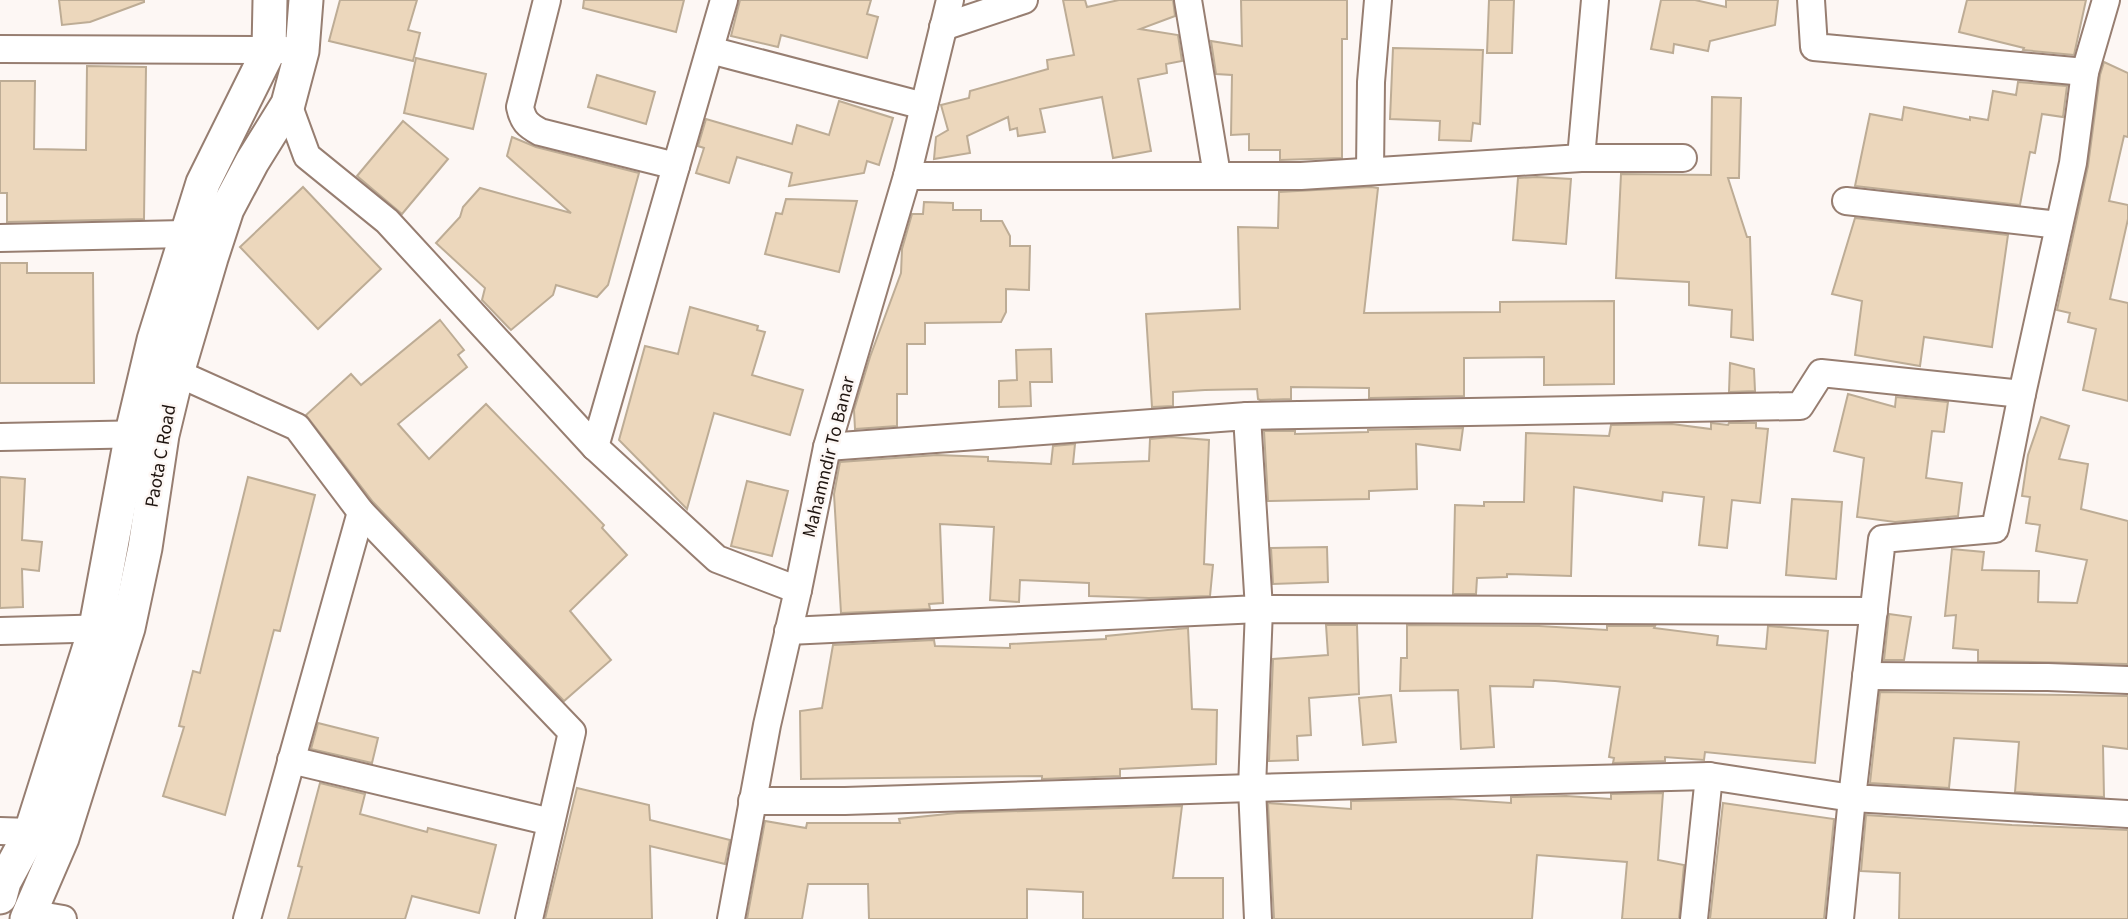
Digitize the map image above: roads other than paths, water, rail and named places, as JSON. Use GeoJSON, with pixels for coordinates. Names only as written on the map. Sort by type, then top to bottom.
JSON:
{"type":"FeatureCollection","features":[{"type":"Feature","properties":{"kind":"street"},"geometry":{"type":"LineString","coordinates":[[0,437],[147,434],[155,340],[185,234],[217,151],[269,50],[270,0]]}},
{"type":"Feature","properties":{"kind":"street","name":"Paota C Road"},"geometry":{"type":"LineString","coordinates":[[18,910],[31,834],[145,548],[147,434],[177,373],[227,209],[251,162],[288,104],[302,51],[306,0]]}},
{"type":"Feature","properties":{"kind":"street"},"geometry":{"type":"LineString","coordinates":[[547,0],[520,107],[527,125],[540,132],[676,166]]}},
{"type":"Feature","properties":{"kind":"street"},"geometry":{"type":"LineString","coordinates":[[595,447],[724,0]]}},
{"type":"Feature","properties":{"kind":"street","name":"Mahamndir To Banar"},"geometry":{"type":"LineString","coordinates":[[731,919],[752,801],[799,590],[827,447],[907,176],[950,0]]}},
{"type":"Feature","properties":{"kind":"street"},"geometry":{"type":"LineString","coordinates":[[943,27],[1024,0]]}},
{"type":"Feature","properties":{"kind":"street"},"geometry":{"type":"LineString","coordinates":[[1188,0],[1217,175]]}},
{"type":"Feature","properties":{"kind":"street"},"geometry":{"type":"LineString","coordinates":[[1370,171],[1371,82],[1378,0]]}},
{"type":"Feature","properties":{"kind":"street"},"geometry":{"type":"LineString","coordinates":[[1581,158],[1595,0]]}},
{"type":"Feature","properties":{"kind":"street"},"geometry":{"type":"LineString","coordinates":[[1811,0],[1814,47],[2085,72]]}},
{"type":"Feature","properties":{"kind":"street"},"geometry":{"type":"LineString","coordinates":[[1840,919],[1882,538],[1995,529],[2073,163],[2085,72],[2106,0]]}},
{"type":"Feature","properties":{"kind":"street"},"geometry":{"type":"LineString","coordinates":[[0,49],[302,51]]}},
{"type":"Feature","properties":{"kind":"street"},"geometry":{"type":"LineString","coordinates":[[710,50],[924,106]]}},
{"type":"Feature","properties":{"kind":"street"},"geometry":{"type":"LineString","coordinates":[[288,104],[307,156],[387,221],[595,447],[717,559],[799,590]]}},
{"type":"Feature","properties":{"kind":"street"},"geometry":{"type":"LineString","coordinates":[[907,176],[1301,176],[1581,158],[1683,158]]}},
{"type":"Feature","properties":{"kind":"street"},"geometry":{"type":"LineString","coordinates":[[1846,201],[2059,225]]}},
{"type":"Feature","properties":{"kind":"street"},"geometry":{"type":"LineString","coordinates":[[0,238],[185,234]]}},
{"type":"Feature","properties":{"kind":"street"},"geometry":{"type":"LineString","coordinates":[[177,373],[297,427],[361,512],[572,732],[529,919]]}},
{"type":"Feature","properties":{"kind":"street"},"geometry":{"type":"LineString","coordinates":[[827,447],[1247,416],[1800,407],[1821,373],[2022,394]]}},
{"type":"Feature","properties":{"kind":"street"},"geometry":{"type":"LineString","coordinates":[[1247,416],[1259,609],[1252,788],[1258,919]]}},
{"type":"Feature","properties":{"kind":"street"},"geometry":{"type":"LineString","coordinates":[[247,919],[361,512]]}},
{"type":"Feature","properties":{"kind":"street"},"geometry":{"type":"LineString","coordinates":[[788,631],[1259,609],[1874,611]]}},
{"type":"Feature","properties":{"kind":"street"},"geometry":{"type":"LineString","coordinates":[[0,631],[112,628]]}},
{"type":"Feature","properties":{"kind":"street"},"geometry":{"type":"LineString","coordinates":[[1866,676],[2128,680]]}},
{"type":"Feature","properties":{"kind":"street"},"geometry":{"type":"LineString","coordinates":[[291,760],[551,822]]}},
{"type":"Feature","properties":{"kind":"street"},"geometry":{"type":"LineString","coordinates":[[1694,919],[1709,776]]}},
{"type":"Feature","properties":{"kind":"street"},"geometry":{"type":"LineString","coordinates":[[752,801],[845,801],[1709,776],[1852,798],[2128,814]]}},
{"type":"Feature","properties":{"kind":"street"},"geometry":{"type":"LineString","coordinates":[[18,910],[63,919]]}}]}
